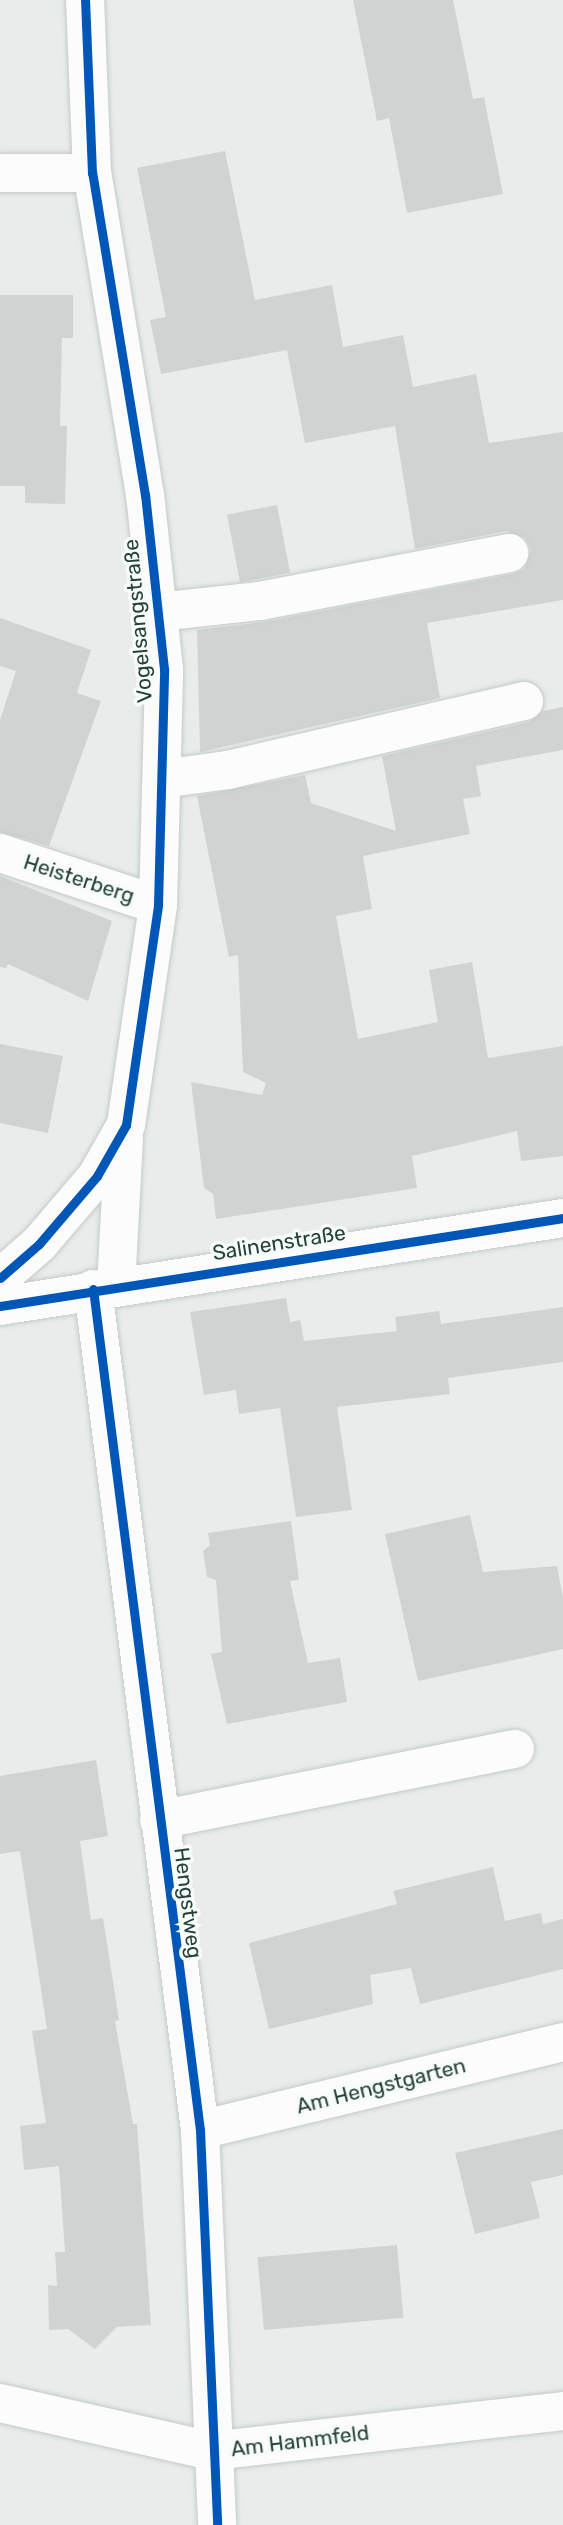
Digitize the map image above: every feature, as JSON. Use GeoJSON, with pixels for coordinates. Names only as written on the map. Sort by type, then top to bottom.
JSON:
{"type":"FeatureCollection","features":[{"type":"Feature","properties":{"kind":"street","name":"Vogelsangstraße"},"geometry":{"type":"LineString","coordinates":[[85,0],[92,173],[145,495],[164,669],[158,905],[105,1287]]}},
{"type":"Feature","properties":{"kind":"street"},"geometry":{"type":"LineString","coordinates":[[0,173],[92,173]]}},
{"type":"Feature","properties":{"kind":"street"},"geometry":{"type":"LineString","coordinates":[[158,612],[260,601],[509,553]]}},
{"type":"Feature","properties":{"kind":"street"},"geometry":{"type":"LineString","coordinates":[[162,779],[228,770],[524,701]]}},
{"type":"Feature","properties":{"kind":"street","name":"Heisterberg"},"geometry":{"type":"LineString","coordinates":[[0,853],[158,905]]}},
{"type":"Feature","properties":{"kind":"street","name":"Vogelsangstraße"},"geometry":{"type":"LineString","coordinates":[[0,1278],[39,1244],[97,1176],[126,1125]]}},
{"type":"Feature","properties":{"kind":"street","name":"Salinenstraße"},"geometry":{"type":"LineString","coordinates":[[0,1306],[105,1287],[563,1218]]}},
{"type":"Feature","properties":{"kind":"street","name":"Hengstweg"},"geometry":{"type":"LineString","coordinates":[[105,1287],[159,1820],[200,2130],[217,2525]]}},
{"type":"Feature","properties":{"kind":"street","name":"Hengstweg"},"geometry":{"type":"LineString","coordinates":[[159,1820],[515,1749]]}},
{"type":"Feature","properties":{"kind":"street","name":"Am Hengstgarten"},"geometry":{"type":"LineString","coordinates":[[200,2130],[563,2042]]}},
{"type":"Feature","properties":{"kind":"street","name":"Am Hammfeld"},"geometry":{"type":"LineString","coordinates":[[0,2403],[212,2451],[563,2411]]}},
{"type":"Feature","properties":{"kind":"building"},"geometry":{"type":"Polygon","coordinates":[[[353,0],[453,0],[473,99],[484,97],[503,194],[407,213],[389,118],[377,121],[353,0]]]}},
{"type":"Feature","properties":{"kind":"building"},"geometry":{"type":"Polygon","coordinates":[[[225,151],[255,300],[332,285],[343,347],[403,335],[413,387],[476,374],[489,443],[563,432],[563,600],[427,623],[440,698],[200,752],[197,630],[264,622],[513,574],[524,569],[531,550],[525,538],[506,531],[415,549],[395,426],[305,443],[287,350],[161,374],[150,320],[166,317],[137,168],[225,151]]]}},
{"type":"Feature","properties":{"kind":"building"},"geometry":{"type":"Polygon","coordinates":[[[0,295],[73,295],[73,338],[62,338],[60,426],[67,426],[65,504],[25,503],[25,486],[0,486],[0,295]]]}},
{"type":"Feature","properties":{"kind":"building"},"geometry":{"type":"Polygon","coordinates":[[[277,505],[290,573],[240,582],[227,515],[277,505]]]}},
{"type":"Feature","properties":{"kind":"building"},"geometry":{"type":"Polygon","coordinates":[[[0,618],[91,650],[77,693],[101,701],[49,846],[0,832],[0,720],[16,671],[0,666],[0,618]]]}},
{"type":"Feature","properties":{"kind":"building"},"geometry":{"type":"Polygon","coordinates":[[[563,707],[563,750],[476,766],[481,796],[463,799],[470,834],[363,856],[372,909],[336,916],[358,1039],[438,1022],[429,970],[472,962],[488,1058],[563,1046],[563,1156],[521,1161],[517,1131],[412,1156],[417,1188],[216,1219],[213,1194],[204,1188],[191,1082],[262,1095],[266,1083],[243,1072],[238,955],[229,957],[197,796],[305,775],[311,803],[396,831],[382,756],[529,722],[543,711],[563,707]]]}},
{"type":"Feature","properties":{"kind":"building"},"geometry":{"type":"Polygon","coordinates":[[[0,876],[112,921],[88,1001],[8,964],[6,968],[0,967],[0,876]]]}},
{"type":"Feature","properties":{"kind":"building"},"geometry":{"type":"Polygon","coordinates":[[[0,1044],[63,1056],[48,1133],[0,1123],[0,1044]]]}},
{"type":"Feature","properties":{"kind":"building"},"geometry":{"type":"Polygon","coordinates":[[[286,1298],[290,1322],[300,1320],[304,1341],[397,1331],[395,1317],[439,1311],[441,1324],[563,1307],[563,1362],[448,1378],[450,1394],[337,1407],[352,1510],[296,1517],[280,1408],[239,1414],[236,1390],[204,1395],[190,1312],[286,1298]]]}},
{"type":"Feature","properties":{"kind":"building"},"geometry":{"type":"Polygon","coordinates":[[[470,1515],[483,1572],[557,1566],[563,1598],[563,1649],[418,1681],[385,1534],[470,1515]]]}},
{"type":"Feature","properties":{"kind":"building"},"geometry":{"type":"Polygon","coordinates":[[[291,1521],[299,1580],[290,1581],[308,1663],[340,1658],[347,1702],[227,1724],[211,1654],[222,1652],[216,1580],[207,1577],[203,1551],[210,1545],[208,1533],[291,1521]]]}},
{"type":"Feature","properties":{"kind":"building"},"geometry":{"type":"Polygon","coordinates":[[[96,1760],[108,1836],[80,1841],[91,1920],[103,1918],[119,2020],[115,2021],[133,2124],[137,2124],[151,2325],[117,2327],[95,2349],[68,2329],[49,2330],[48,2285],[57,2286],[55,2252],[65,2252],[59,2166],[24,2170],[20,2126],[46,2123],[32,2031],[47,2029],[20,1851],[0,1854],[0,1776],[96,1760]]]}},
{"type":"Feature","properties":{"kind":"building"},"geometry":{"type":"Polygon","coordinates":[[[493,1867],[505,1921],[541,1913],[543,1924],[563,1919],[563,1969],[420,2004],[411,1968],[370,1975],[373,2004],[269,2029],[249,1943],[397,1904],[393,1891],[493,1867]]]}},
{"type":"Feature","properties":{"kind":"building"},"geometry":{"type":"Polygon","coordinates":[[[563,2129],[563,2175],[531,2182],[540,2218],[475,2234],[455,2153],[563,2129]]]}},
{"type":"Feature","properties":{"kind":"building"},"geometry":{"type":"Polygon","coordinates":[[[397,2245],[403,2318],[264,2330],[258,2257],[397,2245]]]}},
{"type":"Feature","properties":{"kind":"cycle path"},"geometry":{"type":"LineString","coordinates":[[0,1278],[39,1244],[97,1176],[126,1125],[158,905],[164,669],[145,495],[92,173],[85,0]]}},
{"type":"Feature","properties":{"kind":"cycle path"},"geometry":{"type":"LineString","coordinates":[[0,1306],[563,1218]]}},
{"type":"Feature","properties":{"kind":"cycle path"},"geometry":{"type":"LineString","coordinates":[[93,1289],[200,2130],[217,2525]]}}]}
